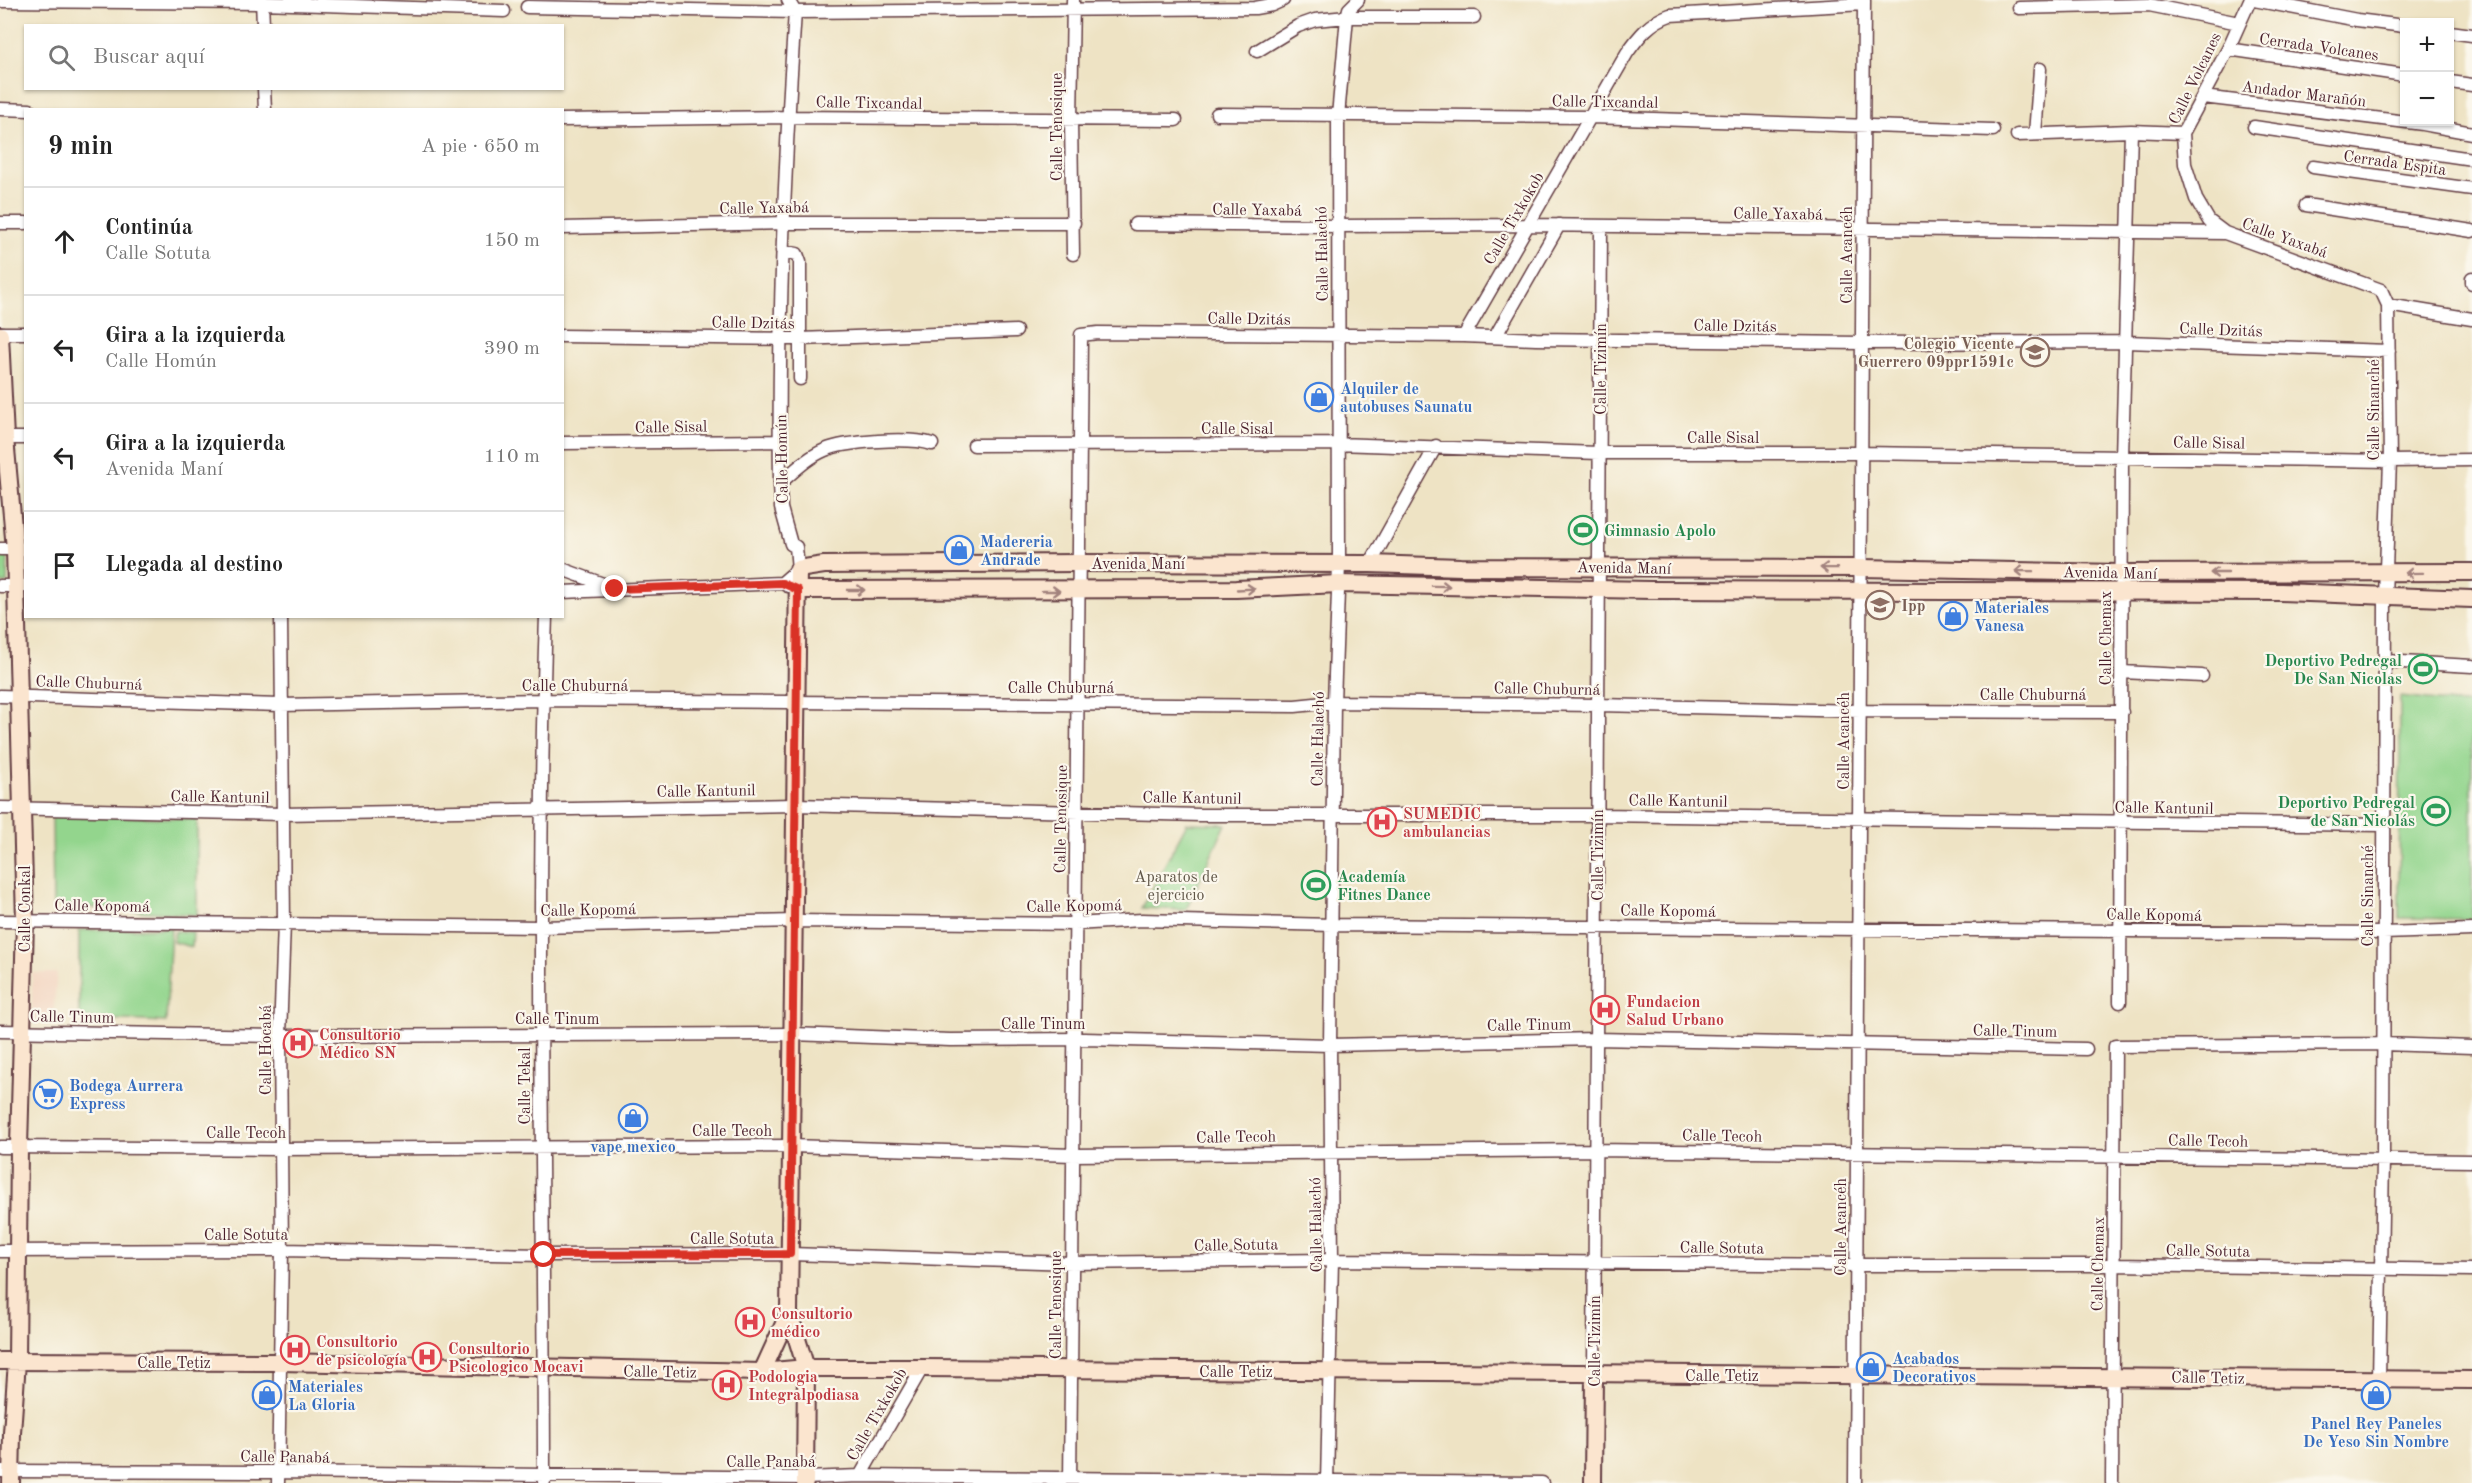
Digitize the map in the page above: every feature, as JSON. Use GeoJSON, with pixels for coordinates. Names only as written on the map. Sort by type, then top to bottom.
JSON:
{"type":"FeatureCollection","features":[{"type":"Feature","properties":{"kind":"street"},"geometry":{"type":"LineString","coordinates":[[788,0],[795,12]]}},
{"type":"Feature","properties":{"kind":"street"},"geometry":{"type":"LineString","coordinates":[[527,7],[795,12],[1073,5],[1255,9],[1283,0]]}},
{"type":"Feature","properties":{"kind":"street","name":"Calle Halachó"},"geometry":{"type":"LineString","coordinates":[[1327,1482],[1332,1260],[1330,1045],[1334,702],[1339,564],[1338,116],[1347,17],[1349,9],[1358,0]]}},
{"type":"Feature","properties":{"kind":"street"},"geometry":{"type":"LineString","coordinates":[[2252,0],[2357,20],[2400,25]]}},
{"type":"Feature","properties":{"kind":"street","name":"Calle Volcanes"},"geometry":{"type":"LineString","coordinates":[[2225,233],[2210,221],[2196,199],[2185,164],[2183,132],[2229,49],[2239,23],[2252,0]]}},
{"type":"Feature","properties":{"kind":"street"},"geometry":{"type":"LineString","coordinates":[[0,1],[262,2],[504,11]]}},
{"type":"Feature","properties":{"kind":"street"},"geometry":{"type":"LineString","coordinates":[[262,2],[263,24]]}},
{"type":"Feature","properties":{"kind":"street","name":"Calle Tixkokob"},"geometry":{"type":"LineString","coordinates":[[1464,336],[1627,53],[1641,34],[1657,20],[1670,15],[1864,2]]}},
{"type":"Feature","properties":{"kind":"street","name":"Calle Acancéh"},"geometry":{"type":"LineString","coordinates":[[1855,1483],[1864,2]]}},
{"type":"Feature","properties":{"kind":"street","name":"Calle Tenosique"},"geometry":{"type":"LineString","coordinates":[[1073,5],[1071,120],[1073,254]]}},
{"type":"Feature","properties":{"kind":"street"},"geometry":{"type":"LineString","coordinates":[[2019,8],[2149,5],[2239,23]]}},
{"type":"Feature","properties":{"kind":"street","name":"Calle Homún"},"geometry":{"type":"LineString","coordinates":[[795,12],[782,251],[779,441],[781,508],[791,544],[795,547],[798,569],[789,1313],[806,1368],[805,1480]]}},
{"type":"Feature","properties":{"kind":"street"},"geometry":{"type":"LineString","coordinates":[[1257,51],[1298,26],[1315,20],[1347,17],[1474,17]]}},
{"type":"Feature","properties":{"kind":"street"},"geometry":{"type":"LineString","coordinates":[[2454,33],[2472,35]]}},
{"type":"Feature","properties":{"kind":"street","name":"Cerrada Volcanes"},"geometry":{"type":"LineString","coordinates":[[2229,49],[2400,74]]}},
{"type":"Feature","properties":{"kind":"street"},"geometry":{"type":"LineString","coordinates":[[2035,134],[2040,69]]}},
{"type":"Feature","properties":{"kind":"street"},"geometry":{"type":"LineString","coordinates":[[2454,83],[2472,85]]}},
{"type":"Feature","properties":{"kind":"street"},"geometry":{"type":"LineString","coordinates":[[264,90],[265,108]]}},
{"type":"Feature","properties":{"kind":"street","name":"Andador Marañón"},"geometry":{"type":"LineString","coordinates":[[2203,97],[2423,124],[2472,133]]}},
{"type":"Feature","properties":{"kind":"street"},"geometry":{"type":"LineString","coordinates":[[0,109],[24,110]]}},
{"type":"Feature","properties":{"kind":"street","name":"Calle Tixcandal"},"geometry":{"type":"LineString","coordinates":[[1217,114],[1590,117],[1864,124],[1993,130]]}},
{"type":"Feature","properties":{"kind":"street","name":"Calle Tixcandal"},"geometry":{"type":"LineString","coordinates":[[564,120],[788,117],[1176,120]]}},
{"type":"Feature","properties":{"kind":"street"},"geometry":{"type":"LineString","coordinates":[[2254,127],[2472,159]]}},
{"type":"Feature","properties":{"kind":"street"},"geometry":{"type":"LineString","coordinates":[[2018,135],[2131,131],[2183,132]]}},
{"type":"Feature","properties":{"kind":"street","name":"Calle Chemax"},"geometry":{"type":"LineString","coordinates":[[2120,1002],[2122,457],[2131,131]]}},
{"type":"Feature","properties":{"kind":"street","name":"Cerrada Espita"},"geometry":{"type":"LineString","coordinates":[[2313,167],[2472,189]]}},
{"type":"Feature","properties":{"kind":"street"},"geometry":{"type":"LineString","coordinates":[[2306,205],[2472,231]]}},
{"type":"Feature","properties":{"kind":"street"},"geometry":{"type":"LineString","coordinates":[[0,223],[24,223]]}},
{"type":"Feature","properties":{"kind":"street","name":"Calle Yaxabá"},"geometry":{"type":"LineString","coordinates":[[564,228],[784,223],[1074,223]]}},
{"type":"Feature","properties":{"kind":"street","name":"Calle Yaxabá"},"geometry":{"type":"LineString","coordinates":[[1135,224],[1559,225],[2225,233],[2377,287],[2385,295],[2388,305]]}},
{"type":"Feature","properties":{"kind":"street"},"geometry":{"type":"LineString","coordinates":[[1495,337],[1559,225]]}},
{"type":"Feature","properties":{"kind":"street","name":"Calle Tizimín"},"geometry":{"type":"LineString","coordinates":[[1593,1483],[1601,227]]}},
{"type":"Feature","properties":{"kind":"street"},"geometry":{"type":"LineString","coordinates":[[782,251],[800,257],[800,379]]}},
{"type":"Feature","properties":{"kind":"street"},"geometry":{"type":"LineString","coordinates":[[2388,305],[2472,319]]}},
{"type":"Feature","properties":{"kind":"street","name":"Calle Sinanché"},"geometry":{"type":"LineString","coordinates":[[2379,1379],[2383,1161],[2384,661],[2390,461],[2388,305]]}},
{"type":"Feature","properties":{"kind":"street","name":"Calle Dzitás"},"geometry":{"type":"LineString","coordinates":[[564,336],[800,339],[1016,331]]}},
{"type":"Feature","properties":{"kind":"street"},"geometry":{"type":"LineString","coordinates":[[0,334],[24,333]]}},
{"type":"Feature","properties":{"kind":"street","name":"Calle Dzitás"},"geometry":{"type":"LineString","coordinates":[[1081,335],[1098,333],[1464,336],[1862,343],[2126,342],[2389,351]]}},
{"type":"Feature","properties":{"kind":"street","name":"Calle Conkal"},"geometry":{"type":"LineString","coordinates":[[0,334],[2,438],[14,549],[25,921],[19,1147],[17,1361],[7,1475]]}},
{"type":"Feature","properties":{"kind":"street","name":"Calle Tenosique"},"geometry":{"type":"LineString","coordinates":[[1070,1480],[1081,335]]}},
{"type":"Feature","properties":{"kind":"street"},"geometry":{"type":"LineString","coordinates":[[2,438],[24,438]]}},
{"type":"Feature","properties":{"kind":"street","name":"Calle Sisal"},"geometry":{"type":"LineString","coordinates":[[564,443],[779,441]]}},
{"type":"Feature","properties":{"kind":"street"},"geometry":{"type":"LineString","coordinates":[[780,483],[823,450],[844,444],[872,441],[932,444]]}},
{"type":"Feature","properties":{"kind":"street","name":"Calle Sisal"},"geometry":{"type":"LineString","coordinates":[[974,445],[1337,444],[1599,453],[1862,453],[2390,461],[2472,460]]}},
{"type":"Feature","properties":{"kind":"street"},"geometry":{"type":"LineString","coordinates":[[1370,564],[1436,446]]}},
{"type":"Feature","properties":{"kind":"street","name":"Avenida Maní"},"geometry":{"type":"LineString","coordinates":[[798,569],[824,565],[1079,562],[1370,564],[1461,567],[1861,568],[2122,573],[2472,572]]}},
{"type":"Feature","properties":{"kind":"street"},"geometry":{"type":"LineString","coordinates":[[782,583],[798,569]]}},
{"type":"Feature","properties":{"kind":"street","name":"Avenida Maní"},"geometry":{"type":"LineString","coordinates":[[564,570],[615,589]]}},
{"type":"Feature","properties":{"kind":"street","name":"Avenida Maní"},"geometry":{"type":"LineString","coordinates":[[564,592],[782,583],[798,590],[1078,591],[1236,589],[1338,584],[1599,589],[2281,592],[2472,599]]}},
{"type":"Feature","properties":{"kind":"street","name":"Calle Hocabá"},"geometry":{"type":"LineString","coordinates":[[278,1477],[282,1250],[280,1036],[284,923],[280,705],[281,618]]}},
{"type":"Feature","properties":{"kind":"street","name":"Calle Tekal"},"geometry":{"type":"LineString","coordinates":[[544,1479],[540,927],[546,618]]}},
{"type":"Feature","properties":{"kind":"street"},"geometry":{"type":"LineString","coordinates":[[2384,661],[2472,666]]}},
{"type":"Feature","properties":{"kind":"street"},"geometry":{"type":"LineString","coordinates":[[2122,672],[2202,676]]}},
{"type":"Feature","properties":{"kind":"street","name":"Calle Chuburná"},"geometry":{"type":"LineString","coordinates":[[0,696],[280,705],[543,700],[796,704],[1077,703],[1295,706],[1334,702],[1860,711],[2121,712]]}},
{"type":"Feature","properties":{"kind":"street","name":"Calle Kantunil"},"geometry":{"type":"LineString","coordinates":[[0,808],[282,814],[795,805],[1076,812],[1597,815],[2384,825]]}},
{"type":"Feature","properties":{"kind":"street","name":"Calle Kopomá"},"geometry":{"type":"LineString","coordinates":[[0,921],[540,927],[794,921],[1075,924],[1142,920],[1332,925],[2383,933],[2472,930]]}},
{"type":"Feature","properties":{"kind":"street","name":"Calle Tinum"},"geometry":{"type":"LineString","coordinates":[[0,1031],[280,1036],[793,1034],[950,1040],[1074,1039],[1330,1045],[1596,1039],[2086,1048]]}},
{"type":"Feature","properties":{"kind":"street"},"geometry":{"type":"LineString","coordinates":[[2383,1044],[2472,1047]]}},
{"type":"Feature","properties":{"kind":"street","name":"Calle Chemax"},"geometry":{"type":"LineString","coordinates":[[2112,1483],[2115,1046],[2383,1044]]}},
{"type":"Feature","properties":{"kind":"street","name":"Calle Tecoh"},"geometry":{"type":"LineString","coordinates":[[0,1147],[282,1149],[791,1146],[1073,1155],[1595,1150],[2472,1161]]}},
{"type":"Feature","properties":{"kind":"street","name":"Calle Sotuta"},"geometry":{"type":"LineString","coordinates":[[0,1251],[282,1250],[544,1255],[790,1254],[1072,1263],[1332,1260],[2113,1265],[2472,1270]]}},
{"type":"Feature","properties":{"kind":"street","name":"Calle Homún"},"geometry":{"type":"LineString","coordinates":[[762,1372],[789,1313]]}},
{"type":"Feature","properties":{"kind":"street","name":"Calle Tetiz"},"geometry":{"type":"LineString","coordinates":[[0,1361],[280,1362],[762,1372],[806,1368],[921,1368],[2472,1380]]}},
{"type":"Feature","properties":{"kind":"street","name":"Calle Tixkokob"},"geometry":{"type":"LineString","coordinates":[[860,1476],[921,1368]]}},
{"type":"Feature","properties":{"kind":"street","name":"Calle Panabá"},"geometry":{"type":"LineString","coordinates":[[7,1475],[805,1480],[860,1476],[1070,1480],[1542,1483]]}},
{"type":"Feature","properties":{"kind":"shaded area"},"geometry":{"type":"Polygon","coordinates":[[[32,973],[57,973],[53,1016],[32,1019],[32,973]]]}},
{"type":"Feature","properties":{"kind":"green space"},"geometry":{"type":"Polygon","coordinates":[[[0,552],[8,552],[7,583],[0,583],[0,552]]]}},
{"type":"Feature","properties":{"kind":"green space","name":"Deportivo Pedregal de San Nicolás"},"geometry":{"type":"Polygon","coordinates":[[[2400,697],[2472,705],[2472,919],[2399,918],[2400,697]]]}},
{"type":"Feature","properties":{"kind":"green space"},"geometry":{"type":"Polygon","coordinates":[[[52,814],[197,819],[197,915],[105,909],[100,917],[99,908],[53,905],[52,814]]]}},
{"type":"Feature","properties":{"kind":"green space","name":"Aparatos de ejercicio"},"geometry":{"type":"Polygon","coordinates":[[[1187,823],[1226,824],[1186,910],[1142,908],[1187,823]]]}},
{"type":"Feature","properties":{"kind":"green space"},"geometry":{"type":"Polygon","coordinates":[[[171,928],[166,1022],[79,1018],[79,930],[171,928]]]}},
{"type":"Feature","properties":{"kind":"green space"},"geometry":{"type":"Polygon","coordinates":[[[175,931],[193,932],[192,947],[173,942],[175,931]]]}},
{"type":"Feature","properties":{"kind":"place","name":"Colegio Vicente Guerrero 09ppr1591c"},"geometry":{"type":"Point","coordinates":[2035,352]}},
{"type":"Feature","properties":{"kind":"place","name":"Alquiler de autobuses Saunatu"},"geometry":{"type":"Point","coordinates":[1319,397]}},
{"type":"Feature","properties":{"kind":"place","name":"Gimnasio Apolo"},"geometry":{"type":"Point","coordinates":[1583,530]}},
{"type":"Feature","properties":{"kind":"place","name":"Madereria Andrade"},"geometry":{"type":"Point","coordinates":[959,550]}},
{"type":"Feature","properties":{"kind":"place","name":"Ipp"},"geometry":{"type":"Point","coordinates":[1880,605]}},
{"type":"Feature","properties":{"kind":"place","name":"Materiales Vanesa"},"geometry":{"type":"Point","coordinates":[1953,616]}},
{"type":"Feature","properties":{"kind":"place","name":"Deportivo Pedregal De San Nicolas"},"geometry":{"type":"Point","coordinates":[2423,669]}},
{"type":"Feature","properties":{"kind":"place","name":"Deportivo Pedregal de San Nicolás"},"geometry":{"type":"Point","coordinates":[2436,811]}},
{"type":"Feature","properties":{"kind":"place","name":"SUMEDIC ambulancias"},"geometry":{"type":"Point","coordinates":[1382,822]}},
{"type":"Feature","properties":{"kind":"place","name":"Academía Fitnes Dance"},"geometry":{"type":"Point","coordinates":[1316,885]}},
{"type":"Feature","properties":{"kind":"place","name":"Fundacion Salud Urbano"},"geometry":{"type":"Point","coordinates":[1605,1010]}},
{"type":"Feature","properties":{"kind":"place","name":"Consultorio Médico SN"},"geometry":{"type":"Point","coordinates":[298,1043]}},
{"type":"Feature","properties":{"kind":"place","name":"Bodega Aurrera Express"},"geometry":{"type":"Point","coordinates":[48,1094]}},
{"type":"Feature","properties":{"kind":"place","name":"vape mexico"},"geometry":{"type":"Point","coordinates":[633,1118]}},
{"type":"Feature","properties":{"kind":"place","name":"Consultorio médico"},"geometry":{"type":"Point","coordinates":[750,1322]}},
{"type":"Feature","properties":{"kind":"place","name":"Consultorio de psicología"},"geometry":{"type":"Point","coordinates":[295,1350]}},
{"type":"Feature","properties":{"kind":"place","name":"Consultorio Psicologico Mocavi"},"geometry":{"type":"Point","coordinates":[427,1357]}},
{"type":"Feature","properties":{"kind":"place","name":"Acabados Decorativos"},"geometry":{"type":"Point","coordinates":[1871,1367]}},
{"type":"Feature","properties":{"kind":"place","name":"Podologia Integralpodiasa"},"geometry":{"type":"Point","coordinates":[727,1385]}},
{"type":"Feature","properties":{"kind":"place","name":"Materiales La Gloria"},"geometry":{"type":"Point","coordinates":[267,1395]}},
{"type":"Feature","properties":{"kind":"place","name":"Panel Rey Paneles De Yeso Sin Nombre"},"geometry":{"type":"Point","coordinates":[2376,1395]}},
{"type":"Feature","properties":{"kind":"route"},"geometry":{"type":"LineString","coordinates":[[544,1255],[790,1254],[798,590],[782,583],[615,589]]}}]}
